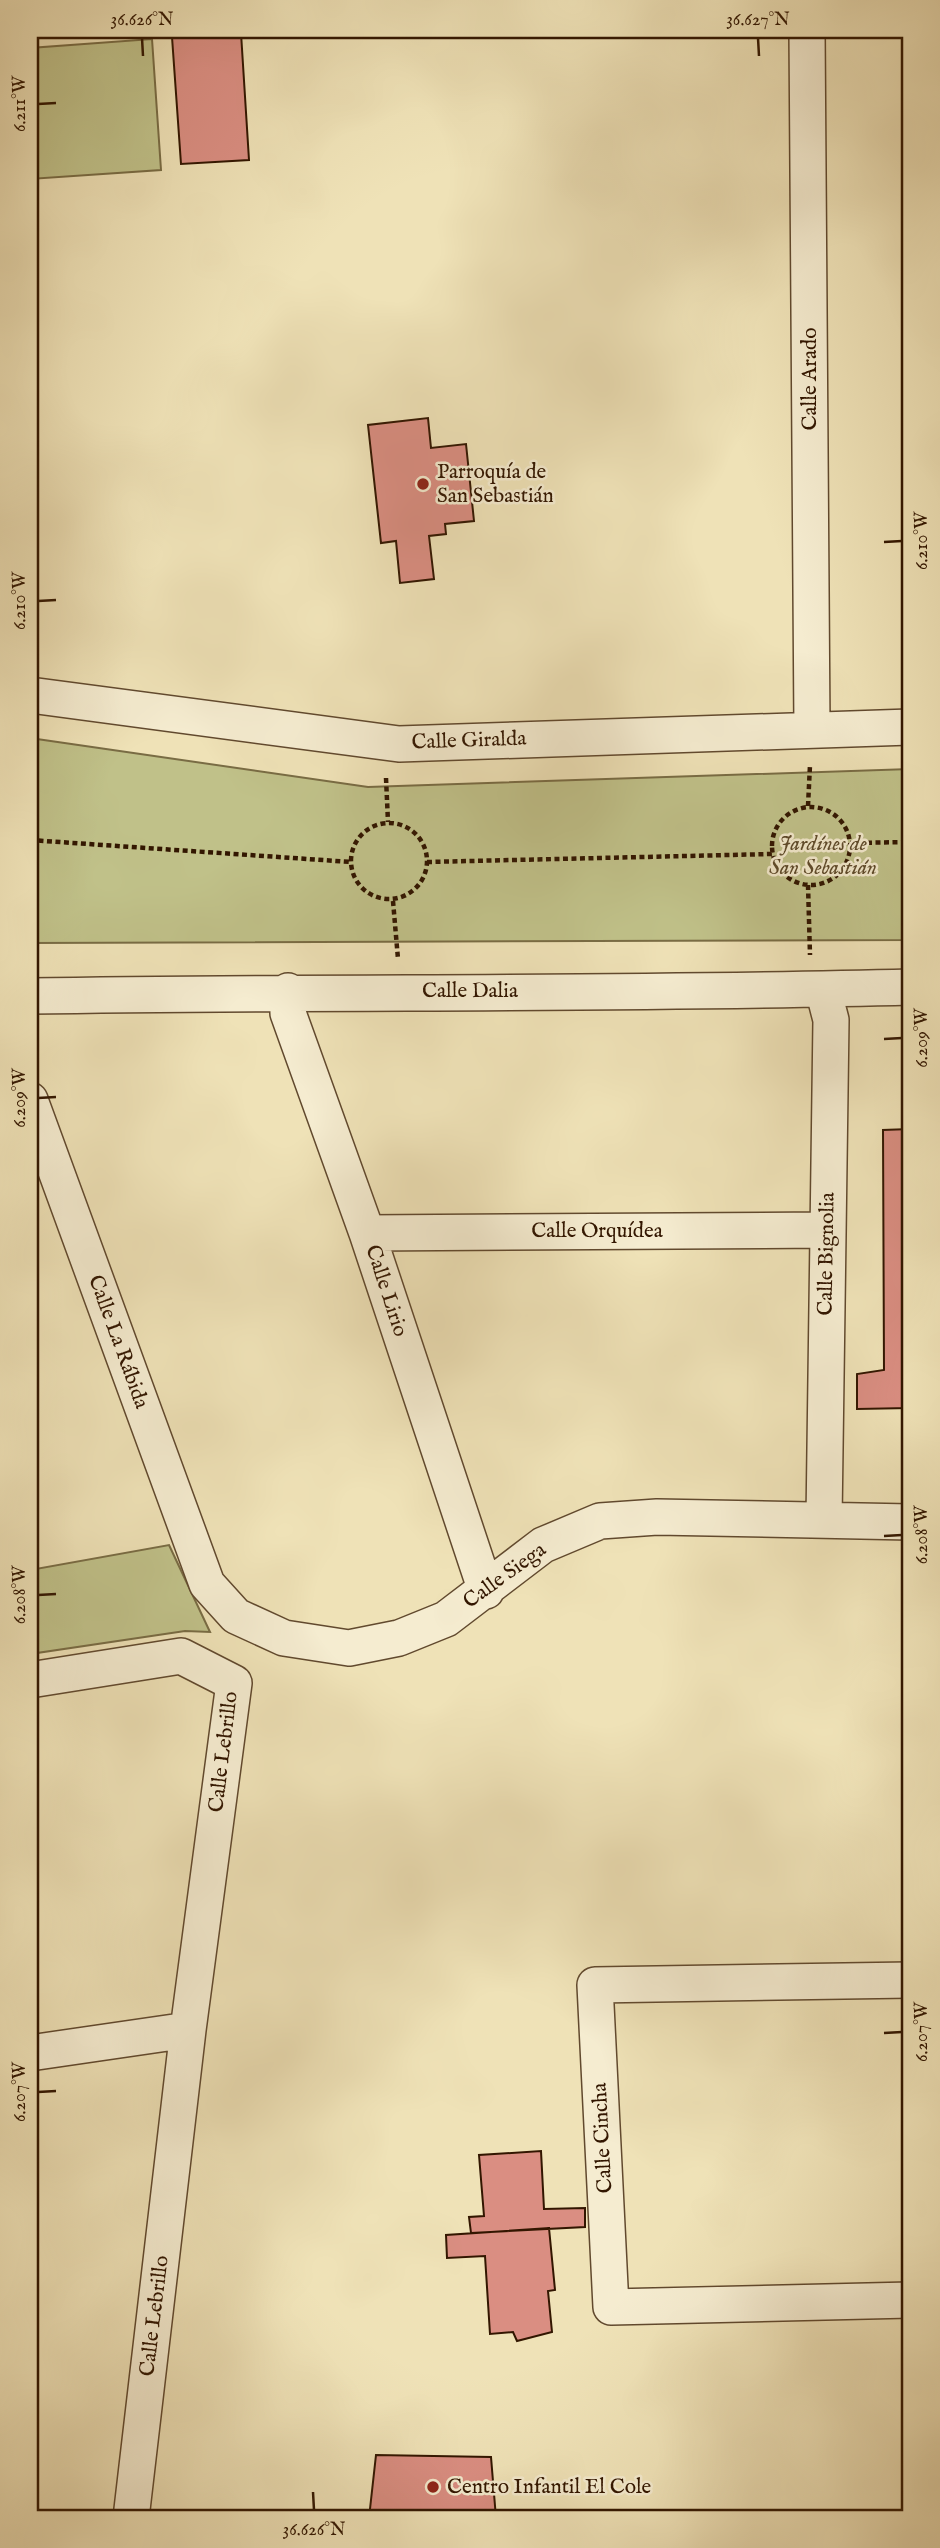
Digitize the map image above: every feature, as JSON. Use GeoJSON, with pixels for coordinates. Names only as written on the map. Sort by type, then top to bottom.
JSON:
{"type":"FeatureCollection","features":[{"type":"Feature","properties":{"kind":"street","name":"Calle Arado"},"geometry":{"type":"LineString","coordinates":[[807,30],[812,729]]}},
{"type":"Feature","properties":{"kind":"street","name":"Calle Giralda"},"geometry":{"type":"LineString","coordinates":[[30,695],[399,744],[910,727]]}},
{"type":"Feature","properties":{"kind":"street","name":"Calle Dalia"},"geometry":{"type":"LineString","coordinates":[[30,996],[910,986]]}},
{"type":"Feature","properties":{"kind":"street","name":"Calle Bignolia"},"geometry":{"type":"LineString","coordinates":[[824,989],[831,1020],[824,1520]]}},
{"type":"Feature","properties":{"kind":"street","name":"Calle Lirio"},"geometry":{"type":"LineString","coordinates":[[288,991],[288,1013],[367,1233],[486,1591]]}},
{"type":"Feature","properties":{"kind":"street","name":"Calle La Rábida"},"geometry":{"type":"LineString","coordinates":[[30,1100],[207,1584]]}},
{"type":"Feature","properties":{"kind":"street","name":"Calle Orquídea"},"geometry":{"type":"LineString","coordinates":[[367,1233],[827,1230]]}},
{"type":"Feature","properties":{"kind":"street","name":"Calle Siega"},"geometry":{"type":"LineString","coordinates":[[207,1584],[236,1616],[284,1638],[349,1648],[399,1638],[446,1619],[543,1545],[600,1521],[657,1517],[910,1522]]}},
{"type":"Feature","properties":{"kind":"street","name":"Calle Lebrillo"},"geometry":{"type":"LineString","coordinates":[[30,1680],[181,1656],[234,1683],[188,2030],[131,2518]]}},
{"type":"Feature","properties":{"kind":"street","name":"Calle Cincha"},"geometry":{"type":"LineString","coordinates":[[910,1980],[595,1985],[611,2307],[910,2300]]}},
{"type":"Feature","properties":{"kind":"street"},"geometry":{"type":"LineString","coordinates":[[30,2053],[188,2030]]}},
{"type":"Feature","properties":{"kind":"path"},"geometry":{"type":"LineString","coordinates":[[808,806],[822,808],[839,818],[847,830],[850,843],[847,863],[838,875],[827,883],[808,886],[785,877],[772,854],[776,827],[794,810],[808,806]]}},
{"type":"Feature","properties":{"kind":"path"},"geometry":{"type":"LineString","coordinates":[[388,822],[401,824],[417,834],[425,845],[427,862],[425,877],[418,889],[393,901],[376,898],[364,891],[356,882],[351,862],[356,841],[365,831],[388,822]]}},
{"type":"Feature","properties":{"kind":"path"},"geometry":{"type":"LineString","coordinates":[[30,840],[351,862]]}},
{"type":"Feature","properties":{"kind":"path"},"geometry":{"type":"LineString","coordinates":[[850,843],[910,842]]}},
{"type":"Feature","properties":{"kind":"path"},"geometry":{"type":"LineString","coordinates":[[427,862],[772,854]]}},
{"type":"Feature","properties":{"kind":"path"},"geometry":{"type":"LineString","coordinates":[[808,886],[811,965],[824,989]]}},
{"type":"Feature","properties":{"kind":"path"},"geometry":{"type":"LineString","coordinates":[[393,901],[402,991]]}},
{"type":"Feature","properties":{"kind":"green space"},"geometry":{"type":"Polygon","coordinates":[[[152,39],[161,170],[30,179],[30,48],[152,39]]]}},
{"type":"Feature","properties":{"kind":"green space","name":"Jardínes de San Sebastián"},"geometry":{"type":"Polygon","coordinates":[[[30,738],[368,787],[910,769],[910,940],[30,943],[30,738]]]}},
{"type":"Feature","properties":{"kind":"green space"},"geometry":{"type":"Polygon","coordinates":[[[169,1545],[210,1632],[185,1631],[30,1654],[30,1570],[169,1545]]]}},
{"type":"Feature","properties":{"kind":"building"},"geometry":{"type":"Polygon","coordinates":[[[241,33],[249,160],[181,164],[172,37],[241,33]]]}},
{"type":"Feature","properties":{"kind":"building","name":"Parroquía de San Sebastián"},"geometry":{"type":"Polygon","coordinates":[[[428,418],[431,448],[466,444],[474,521],[445,524],[446,534],[429,536],[434,579],[400,583],[396,541],[381,543],[368,425],[428,418]]]}},
{"type":"Feature","properties":{"kind":"building"},"geometry":{"type":"Polygon","coordinates":[[[910,1129],[910,1408],[857,1409],[857,1374],[884,1370],[883,1130],[910,1129]]]}},
{"type":"Feature","properties":{"kind":"building"},"geometry":{"type":"Polygon","coordinates":[[[541,2151],[544,2209],[585,2208],[585,2227],[471,2233],[469,2217],[484,2216],[479,2155],[541,2151]]]}},
{"type":"Feature","properties":{"kind":"building"},"geometry":{"type":"Polygon","coordinates":[[[549,2228],[555,2290],[548,2291],[552,2332],[517,2341],[513,2332],[490,2334],[485,2256],[447,2258],[446,2235],[549,2228]]]}},
{"type":"Feature","properties":{"kind":"building","name":"Centro Infantil El Cole"},"geometry":{"type":"Polygon","coordinates":[[[376,2455],[491,2457],[496,2518],[369,2518],[376,2455]]]}},
{"type":"Feature","properties":{"kind":"place","name":"Parroquía de San Sebastián"},"geometry":{"type":"Point","coordinates":[423,484]}},
{"type":"Feature","properties":{"kind":"place","name":"Centro Infantil El Cole"},"geometry":{"type":"Point","coordinates":[433,2487]}}]}
